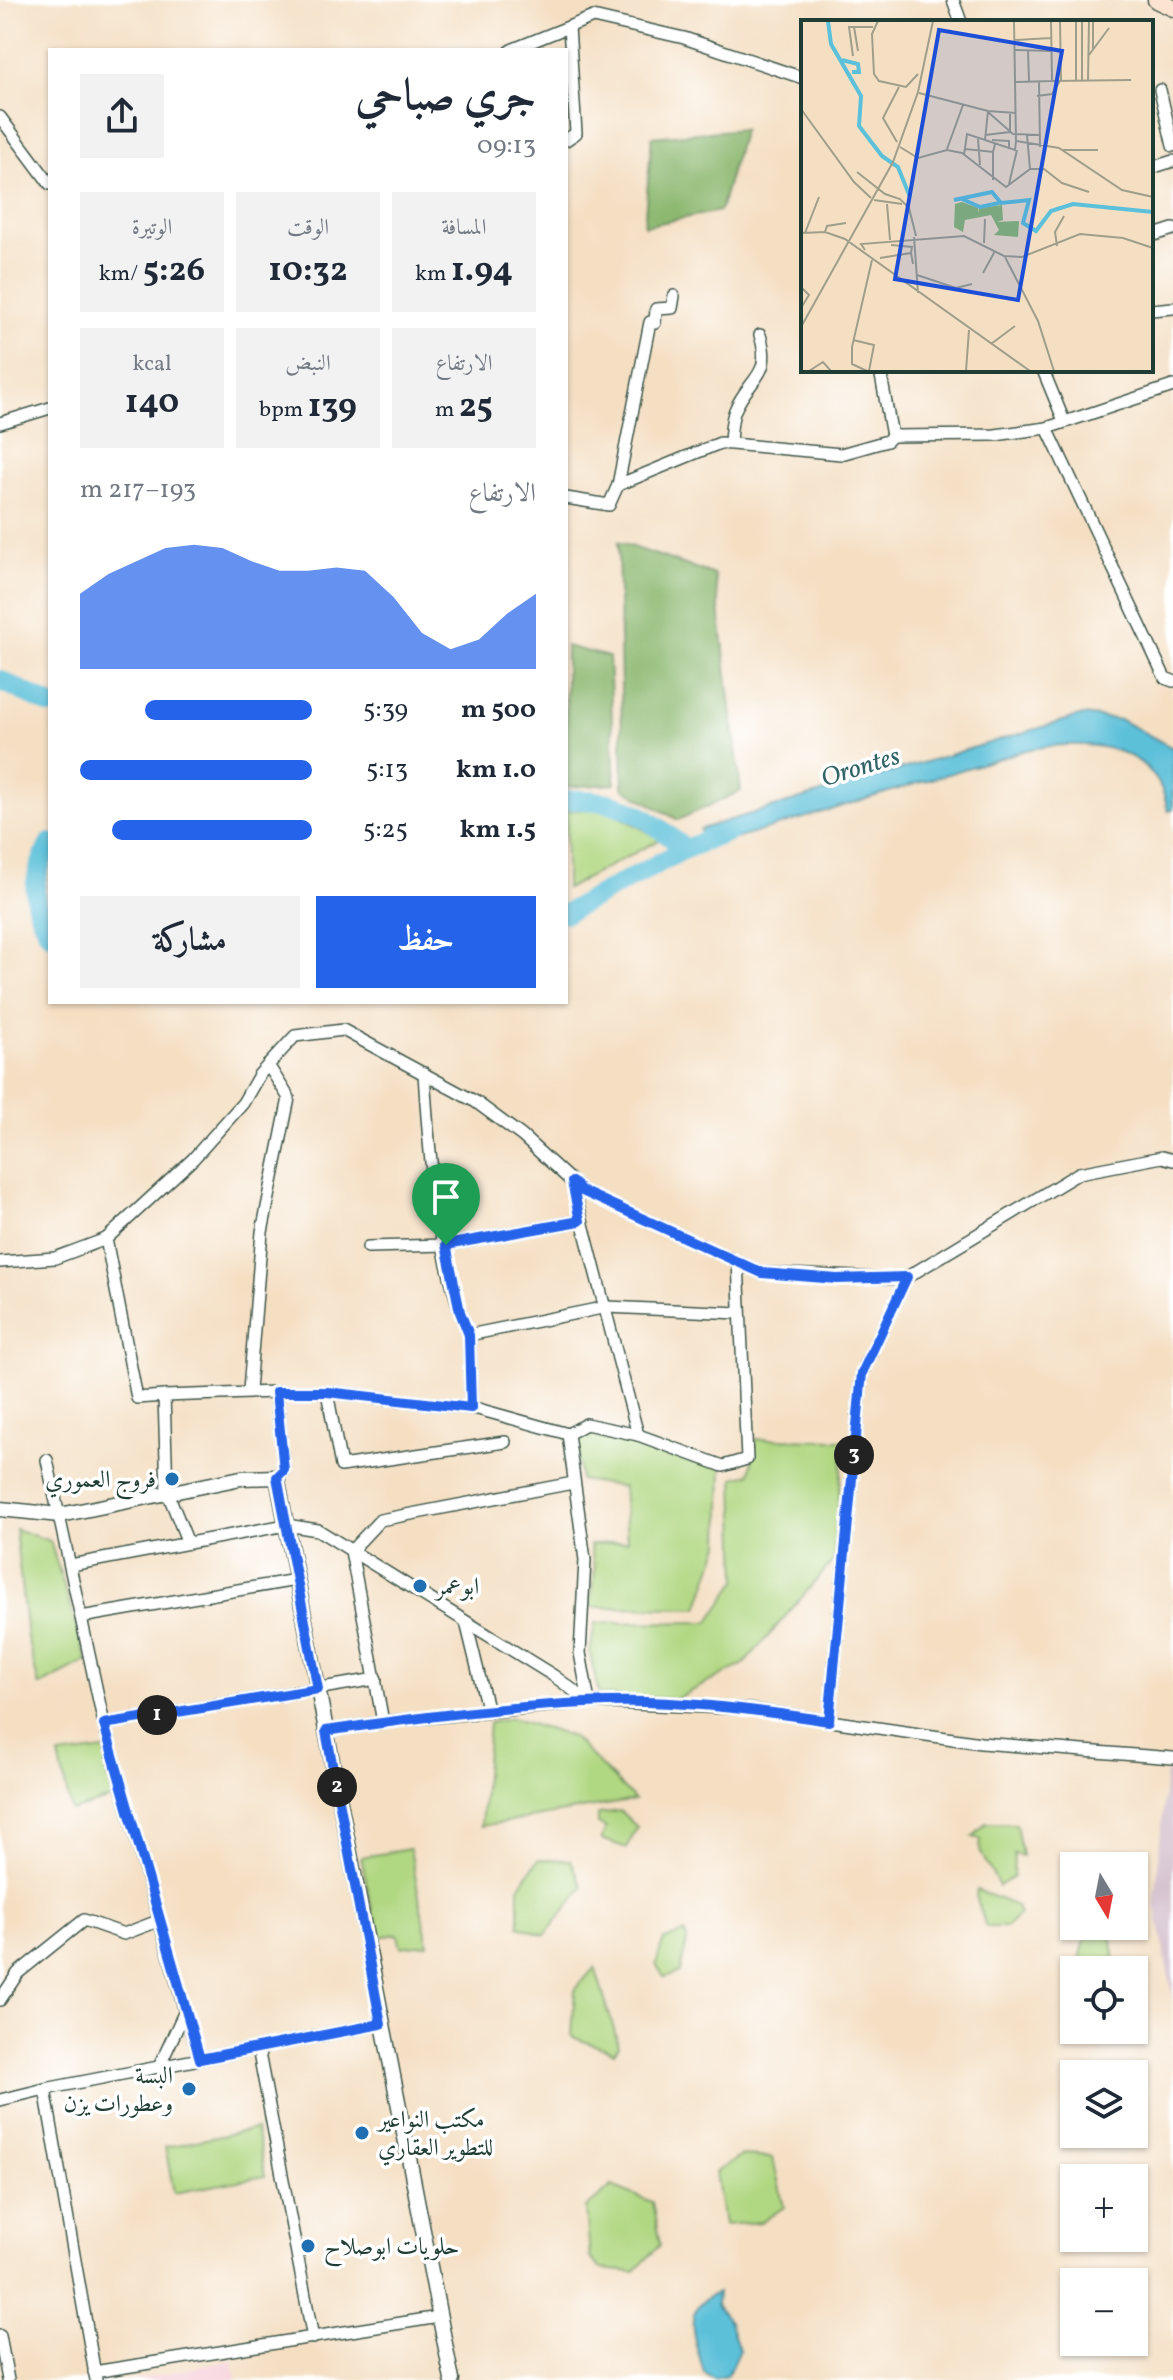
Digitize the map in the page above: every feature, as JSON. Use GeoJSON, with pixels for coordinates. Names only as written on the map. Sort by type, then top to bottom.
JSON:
{"type":"FeatureCollection","features":[{"type":"Feature","properties":{"kind":"main road"},"geometry":{"type":"LineString","coordinates":[[1156,0],[1173,8]]}},
{"type":"Feature","properties":{"kind":"street"},"geometry":{"type":"LineString","coordinates":[[953,0],[960,20]]}},
{"type":"Feature","properties":{"kind":"street"},"geometry":{"type":"LineString","coordinates":[[516,48],[593,17],[684,38],[801,77]]}},
{"type":"Feature","properties":{"kind":"street"},"geometry":{"type":"LineString","coordinates":[[568,139],[576,133],[569,27]]}},
{"type":"Feature","properties":{"kind":"street"},"geometry":{"type":"LineString","coordinates":[[1160,90],[1173,146]]}},
{"type":"Feature","properties":{"kind":"street"},"geometry":{"type":"LineString","coordinates":[[0,117],[48,181]]}},
{"type":"Feature","properties":{"kind":"street"},"geometry":{"type":"LineString","coordinates":[[1153,166],[1173,161]]}},
{"type":"Feature","properties":{"kind":"street"},"geometry":{"type":"LineString","coordinates":[[1153,235],[1173,229]]}},
{"type":"Feature","properties":{"kind":"street"},"geometry":{"type":"LineString","coordinates":[[568,498],[609,505],[618,485],[650,322],[655,323],[656,309],[672,308],[674,296]]}},
{"type":"Feature","properties":{"kind":"street"},"geometry":{"type":"LineString","coordinates":[[1153,310],[1173,308]]}},
{"type":"Feature","properties":{"kind":"street"},"geometry":{"type":"LineString","coordinates":[[730,442],[735,410],[762,371],[766,356],[760,335]]}},
{"type":"Feature","properties":{"kind":"street"},"geometry":{"type":"LineString","coordinates":[[880,372],[892,436]]}},
{"type":"Feature","properties":{"kind":"street"},"geometry":{"type":"LineString","coordinates":[[1044,372],[1064,421]]}},
{"type":"Feature","properties":{"kind":"street"},"geometry":{"type":"LineString","coordinates":[[618,485],[730,442],[841,454],[887,441],[892,436],[995,435],[1047,428],[1173,386]]}},
{"type":"Feature","properties":{"kind":"street"},"geometry":{"type":"LineString","coordinates":[[0,423],[48,409]]}},
{"type":"Feature","properties":{"kind":"street"},"geometry":{"type":"LineString","coordinates":[[1047,428],[1165,678],[1173,681]]}},
{"type":"Feature","properties":{"kind":"street"},"geometry":{"type":"LineString","coordinates":[[0,1262],[55,1258],[106,1239],[193,1159],[243,1103],[268,1065],[295,1036],[343,1030],[476,1102],[522,1136],[582,1191],[762,1273],[837,1279],[907,1277],[1079,1173],[1162,1157],[1173,1160]]}},
{"type":"Feature","properties":{"kind":"street"},"geometry":{"type":"LineString","coordinates":[[249,1390],[262,1232],[289,1098],[268,1065]]}},
{"type":"Feature","properties":{"kind":"street"},"geometry":{"type":"LineString","coordinates":[[424,1073],[430,1170],[460,1312],[469,1335],[471,1408]]}},
{"type":"Feature","properties":{"kind":"street"},"geometry":{"type":"LineString","coordinates":[[572,1182],[638,1435]]}},
{"type":"Feature","properties":{"kind":"street"},"geometry":{"type":"LineString","coordinates":[[368,1247],[446,1245],[580,1221]]}},
{"type":"Feature","properties":{"kind":"street"},"geometry":{"type":"LineString","coordinates":[[106,1239],[137,1398],[202,1398],[249,1390],[327,1392],[471,1408],[568,1434],[586,1424],[638,1435],[723,1466],[747,1459],[738,1262]]}},
{"type":"Feature","properties":{"kind":"street"},"geometry":{"type":"LineString","coordinates":[[829,1721],[862,1373],[907,1277]]}},
{"type":"Feature","properties":{"kind":"street"},"geometry":{"type":"LineString","coordinates":[[469,1335],[607,1307],[739,1313]]}},
{"type":"Feature","properties":{"kind":"street"},"geometry":{"type":"LineString","coordinates":[[0,1509],[60,1515],[241,1478],[277,1477],[284,1470],[276,1392]]}},
{"type":"Feature","properties":{"kind":"street"},"geometry":{"type":"LineString","coordinates":[[327,1392],[341,1466],[505,1442]]}},
{"type":"Feature","properties":{"kind":"street"},"geometry":{"type":"LineString","coordinates":[[164,1396],[167,1491],[188,1543]]}},
{"type":"Feature","properties":{"kind":"street"},"geometry":{"type":"LineString","coordinates":[[568,1434],[585,1560],[580,1653],[589,1702]]}},
{"type":"Feature","properties":{"kind":"street"},"geometry":{"type":"LineString","coordinates":[[47,1460],[104,1724],[200,2059]]}},
{"type":"Feature","properties":{"kind":"street"},"geometry":{"type":"LineString","coordinates":[[277,1477],[452,2380]]}},
{"type":"Feature","properties":{"kind":"street"},"geometry":{"type":"LineString","coordinates":[[351,1551],[380,1520],[573,1483]]}},
{"type":"Feature","properties":{"kind":"street"},"geometry":{"type":"LineString","coordinates":[[71,1565],[286,1525],[318,1530],[589,1702]]}},
{"type":"Feature","properties":{"kind":"street"},"geometry":{"type":"LineString","coordinates":[[351,1551],[383,1722]]}},
{"type":"Feature","properties":{"kind":"street"},"geometry":{"type":"LineString","coordinates":[[81,1617],[296,1580]]}},
{"type":"Feature","properties":{"kind":"street"},"geometry":{"type":"LineString","coordinates":[[466,1622],[488,1712]]}},
{"type":"Feature","properties":{"kind":"street"},"geometry":{"type":"LineString","coordinates":[[104,1724],[376,1679]]}},
{"type":"Feature","properties":{"kind":"street"},"geometry":{"type":"LineString","coordinates":[[326,1731],[383,1722],[589,1702],[748,1709],[981,1743],[1173,1758]]}},
{"type":"Feature","properties":{"kind":"street"},"geometry":{"type":"LineString","coordinates":[[0,2000],[18,1973],[84,1920],[124,1934],[158,1921]]}},
{"type":"Feature","properties":{"kind":"street"},"geometry":{"type":"LineString","coordinates":[[159,2067],[185,2011]]}},
{"type":"Feature","properties":{"kind":"street"},"geometry":{"type":"LineString","coordinates":[[0,2100],[381,2024]]}},
{"type":"Feature","properties":{"kind":"street"},"geometry":{"type":"LineString","coordinates":[[258,2048],[313,2338]]}},
{"type":"Feature","properties":{"kind":"street"},"geometry":{"type":"LineString","coordinates":[[45,2089],[95,2376],[439,2317]]}},
{"type":"Feature","properties":{"kind":"street"},"geometry":{"type":"LineString","coordinates":[[0,2336],[8,2380]]}},
{"type":"Feature","properties":{"kind":"street"},"geometry":{"type":"LineString","coordinates":[[446,2352],[462,2380]]}},
{"type":"Feature","properties":{"kind":"shaded area"},"geometry":{"type":"Polygon","coordinates":[[[1166,1771],[1173,1772],[1173,2000],[1155,1901],[1166,1771]]]}},
{"type":"Feature","properties":{"kind":"shaded area"},"geometry":{"type":"Polygon","coordinates":[[[232,2360],[236,2380],[132,2380],[232,2360]]]}},
{"type":"Feature","properties":{"kind":"green space"},"geometry":{"type":"Polygon","coordinates":[[[743,129],[720,211],[644,226],[652,137],[743,129]]]}},
{"type":"Feature","properties":{"kind":"green space"},"geometry":{"type":"Polygon","coordinates":[[[618,542],[715,575],[741,791],[678,820],[623,788],[618,542]]]}},
{"type":"Feature","properties":{"kind":"green space"},"geometry":{"type":"Polygon","coordinates":[[[568,647],[609,657],[615,784],[568,787],[568,647]]]}},
{"type":"Feature","properties":{"kind":"green space"},"geometry":{"type":"Polygon","coordinates":[[[604,808],[661,839],[568,888],[568,811],[604,808]]]}},
{"type":"Feature","properties":{"kind":"green space"},"geometry":{"type":"Polygon","coordinates":[[[588,1432],[629,1437],[722,1467],[720,1544],[698,1608],[590,1607],[595,1570],[590,1545],[627,1541],[623,1487],[580,1480],[577,1436],[588,1432]]]}},
{"type":"Feature","properties":{"kind":"green space"},"geometry":{"type":"Polygon","coordinates":[[[756,1439],[844,1440],[834,1560],[744,1664],[676,1699],[599,1695],[590,1653],[595,1623],[709,1622],[737,1580],[734,1478],[750,1474],[756,1439]]]}},
{"type":"Feature","properties":{"kind":"green space"},"geometry":{"type":"Polygon","coordinates":[[[15,1529],[50,1541],[87,1661],[39,1686],[27,1637],[15,1529]]]}},
{"type":"Feature","properties":{"kind":"green space"},"geometry":{"type":"Polygon","coordinates":[[[511,1718],[572,1737],[635,1800],[481,1826],[489,1723],[511,1718]]]}},
{"type":"Feature","properties":{"kind":"green space"},"geometry":{"type":"Polygon","coordinates":[[[105,1750],[117,1797],[71,1811],[59,1756],[105,1750]]]}},
{"type":"Feature","properties":{"kind":"green space"},"geometry":{"type":"Polygon","coordinates":[[[620,1811],[637,1827],[627,1848],[601,1839],[606,1828],[598,1824],[598,1814],[620,1811]]]}},
{"type":"Feature","properties":{"kind":"green space"},"geometry":{"type":"Polygon","coordinates":[[[986,1823],[1016,1824],[1022,1856],[1014,1854],[1013,1877],[999,1886],[980,1851],[981,1839],[973,1837],[986,1823]]]}},
{"type":"Feature","properties":{"kind":"green space"},"geometry":{"type":"Polygon","coordinates":[[[410,1849],[428,1944],[401,1947],[398,1934],[378,1937],[361,1857],[410,1849]]]}},
{"type":"Feature","properties":{"kind":"green space"},"geometry":{"type":"Polygon","coordinates":[[[539,1859],[571,1860],[583,1887],[545,1935],[519,1926],[519,1887],[539,1859]]]}},
{"type":"Feature","properties":{"kind":"green space"},"geometry":{"type":"Polygon","coordinates":[[[977,1890],[1016,1906],[1019,1915],[1007,1927],[986,1927],[977,1890]]]}},
{"type":"Feature","properties":{"kind":"green space"},"geometry":{"type":"Polygon","coordinates":[[[685,1933],[687,1940],[680,1972],[664,1977],[656,1964],[664,1939],[685,1933]]]}},
{"type":"Feature","properties":{"kind":"green space"},"geometry":{"type":"Polygon","coordinates":[[[1085,1940],[1112,1940],[1114,1956],[1081,1956],[1085,1940]]]}},
{"type":"Feature","properties":{"kind":"green space"},"geometry":{"type":"Polygon","coordinates":[[[595,1967],[619,2046],[614,2052],[572,2037],[575,1990],[595,1967]]]}},
{"type":"Feature","properties":{"kind":"green space"},"geometry":{"type":"Polygon","coordinates":[[[256,2129],[265,2176],[174,2193],[165,2147],[256,2129]]]}},
{"type":"Feature","properties":{"kind":"green space"},"geometry":{"type":"Polygon","coordinates":[[[741,2156],[773,2158],[784,2207],[762,2222],[724,2225],[716,2172],[741,2156]]]}},
{"type":"Feature","properties":{"kind":"green space"},"geometry":{"type":"Polygon","coordinates":[[[612,2186],[652,2202],[660,2245],[634,2272],[601,2269],[590,2258],[586,2208],[612,2186]]]}},
{"type":"Feature","properties":{"kind":"water"},"geometry":{"type":"Polygon","coordinates":[[[1083,715],[1121,720],[1173,748],[1173,810],[1168,811],[1161,788],[1149,770],[1133,758],[1114,750],[1070,745],[1026,750],[709,847],[700,829],[1083,715]]]}},
{"type":"Feature","properties":{"kind":"water"},"geometry":{"type":"Polygon","coordinates":[[[717,2293],[716,2305],[730,2323],[739,2350],[727,2376],[714,2379],[704,2373],[694,2339],[693,2317],[705,2300],[717,2293]]]}},
{"type":"Feature","properties":{"kind":"waterway","name":"Orontes"},"geometry":{"type":"LineString","coordinates":[[0,680],[48,704]]}},
{"type":"Feature","properties":{"kind":"waterway"},"geometry":{"type":"LineString","coordinates":[[568,800],[617,805],[644,818],[685,849]]}},
{"type":"Feature","properties":{"kind":"waterway","name":"Orontes"},"geometry":{"type":"LineString","coordinates":[[568,912],[685,849],[731,831]]}},
{"type":"Feature","properties":{"kind":"waterway","name":"Orontes"},"geometry":{"type":"LineString","coordinates":[[48,848],[35,889],[38,911],[48,931]]}},
{"type":"Feature","properties":{"kind":"place","name":"فروج العموري"},"geometry":{"type":"Point","coordinates":[172,1479]}},
{"type":"Feature","properties":{"kind":"place","name":"ابوعمر"},"geometry":{"type":"Point","coordinates":[420,1586]}},
{"type":"Feature","properties":{"kind":"place","name":"البسة وعطورات يزن"},"geometry":{"type":"Point","coordinates":[189,2089]}},
{"type":"Feature","properties":{"kind":"place","name":"مكتب النواعير للتطوير العقاري"},"geometry":{"type":"Point","coordinates":[362,2133]}},
{"type":"Feature","properties":{"kind":"place","name":"حلويات ابوصلاح"},"geometry":{"type":"Point","coordinates":[308,2246]}},
{"type":"Feature","properties":{"kind":"route"},"geometry":{"type":"LineString","coordinates":[[572,1182],[582,1191],[762,1273],[837,1279],[907,1277],[862,1373],[829,1721],[748,1709],[589,1702],[393,1721],[326,1731],[381,2024],[200,2059],[104,1724],[318,1689],[277,1477],[284,1470],[276,1392],[327,1392],[471,1408],[469,1335],[460,1312],[446,1245],[580,1221],[572,1182]]}}]}
